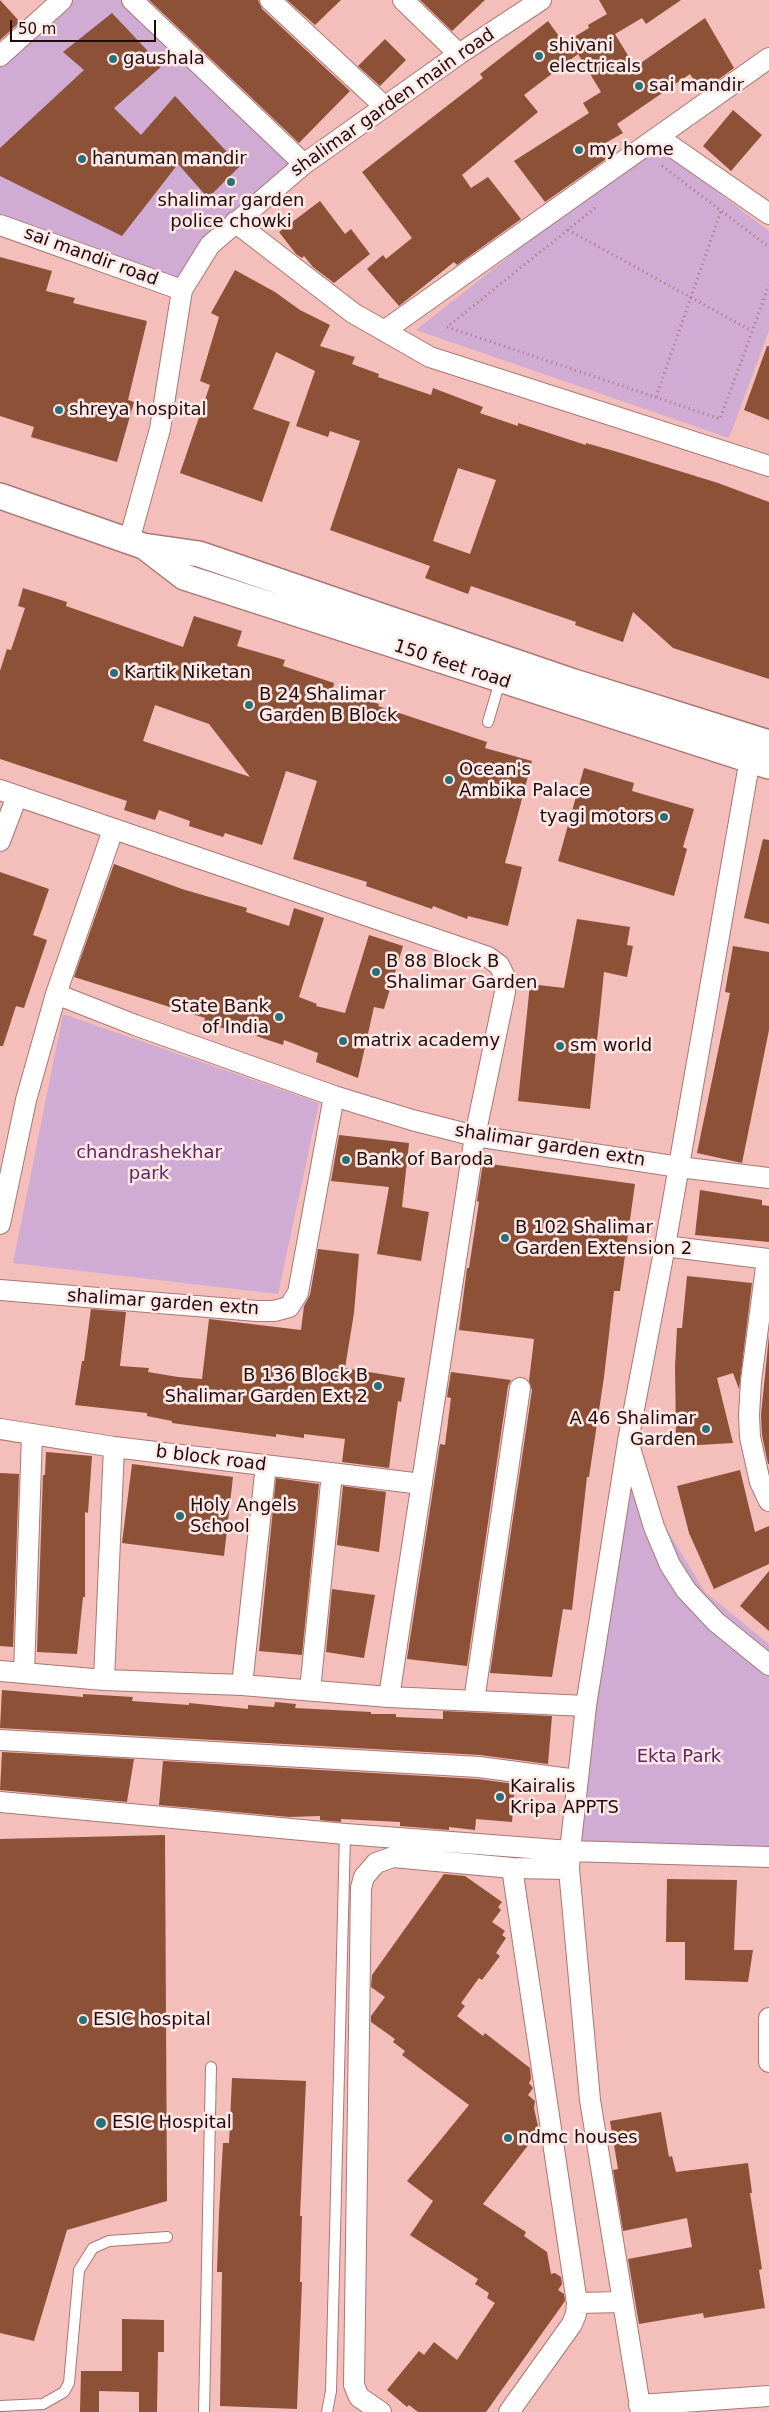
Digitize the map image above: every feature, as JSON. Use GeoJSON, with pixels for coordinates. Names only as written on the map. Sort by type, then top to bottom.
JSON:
{"type":"FeatureCollection","features":[{"type":"Feature","properties":{"kind":"street"},"geometry":{"type":"LineString","coordinates":[[0,56],[62,0]]}},
{"type":"Feature","properties":{"kind":"street"},"geometry":{"type":"LineString","coordinates":[[132,0],[304,164]]}},
{"type":"Feature","properties":{"kind":"street"},"geometry":{"type":"LineString","coordinates":[[270,0],[384,106]]}},
{"type":"Feature","properties":{"kind":"street"},"geometry":{"type":"LineString","coordinates":[[403,0],[459,54]]}},
{"type":"Feature","properties":{"kind":"street","name":"shalimar garden main road"},"geometry":{"type":"LineString","coordinates":[[136,543],[160,429],[182,290],[210,245],[304,164],[459,54],[541,0]]}},
{"type":"Feature","properties":{"kind":"street"},"geometry":{"type":"LineString","coordinates":[[384,331],[769,58]]}},
{"type":"Feature","properties":{"kind":"street"},"geometry":{"type":"LineString","coordinates":[[658,137],[769,214]]}},
{"type":"Feature","properties":{"kind":"street"},"geometry":{"type":"LineString","coordinates":[[235,222],[353,313],[430,357],[769,466]]}},
{"type":"Feature","properties":{"kind":"street","name":"sai mandir road"},"geometry":{"type":"LineString","coordinates":[[0,225],[182,290]]}},
{"type":"Feature","properties":{"kind":"street","name":"150 feet road"},"geometry":{"type":"LineString","coordinates":[[0,496],[136,543],[199,554],[574,682],[760,752]]}},
{"type":"Feature","properties":{"kind":"street","name":"150 feet road"},"geometry":{"type":"LineString","coordinates":[[136,543],[184,577],[500,681],[760,752]]}},
{"type":"Feature","properties":{"kind":"street"},"geometry":{"type":"LineString","coordinates":[[760,752],[628,1441],[586,1706],[576,1780],[569,1860],[590,2100],[640,2408],[769,2396]]}},
{"type":"Feature","properties":{"kind":"street"},"geometry":{"type":"LineString","coordinates":[[0,842],[8,793],[488,957],[500,965],[505,977],[506,992],[475,1136],[390,1697]]}},
{"type":"Feature","properties":{"kind":"street"},"geometry":{"type":"LineString","coordinates":[[0,1224],[26,1100],[56,994],[113,830]]}},
{"type":"Feature","properties":{"kind":"street","name":"shalimar garden extn"},"geometry":{"type":"LineString","coordinates":[[56,994],[134,1025],[334,1096],[412,1120],[475,1136],[679,1167],[769,1178]]}},
{"type":"Feature","properties":{"kind":"street","name":"shalimar garden extn"},"geometry":{"type":"LineString","coordinates":[[0,1290],[257,1311],[274,1311],[289,1307],[298,1293],[334,1096]]}},
{"type":"Feature","properties":{"kind":"street"},"geometry":{"type":"LineString","coordinates":[[666,1246],[768,1259],[751,1381],[749,1415],[750,1437],[760,1482],[769,1501]]}},
{"type":"Feature","properties":{"kind":"street"},"geometry":{"type":"LineString","coordinates":[[474,1701],[520,1388]]}},
{"type":"Feature","properties":{"kind":"street","name":"b block road"},"geometry":{"type":"LineString","coordinates":[[0,1429],[114,1447],[422,1484]]}},
{"type":"Feature","properties":{"kind":"street"},"geometry":{"type":"LineString","coordinates":[[24,1673],[32,1434]]}},
{"type":"Feature","properties":{"kind":"street"},"geometry":{"type":"LineString","coordinates":[[628,1441],[654,1527],[670,1565],[686,1590],[716,1622],[769,1665]]}},
{"type":"Feature","properties":{"kind":"street"},"geometry":{"type":"LineString","coordinates":[[104,1680],[114,1447]]}},
{"type":"Feature","properties":{"kind":"street"},"geometry":{"type":"LineString","coordinates":[[242,1685],[266,1465]]}},
{"type":"Feature","properties":{"kind":"street"},"geometry":{"type":"LineString","coordinates":[[310,1690],[332,1473]]}},
{"type":"Feature","properties":{"kind":"street"},"geometry":{"type":"LineString","coordinates":[[0,1670],[104,1680],[242,1685],[390,1697],[586,1706]]}},
{"type":"Feature","properties":{"kind":"street"},"geometry":{"type":"LineString","coordinates":[[0,1740],[479,1767],[576,1780]]}},
{"type":"Feature","properties":{"kind":"street"},"geometry":{"type":"LineString","coordinates":[[0,1802],[345,1834],[569,1860]]}},
{"type":"Feature","properties":{"kind":"street"},"geometry":{"type":"LineString","coordinates":[[381,2412],[359,2396],[354,2385],[361,1888],[364,1877],[369,1869],[376,1863],[393,1857],[512,1868],[569,1860],[769,1857]]}},
{"type":"Feature","properties":{"kind":"street"},"geometry":{"type":"LineString","coordinates":[[509,2412],[572,2324],[576,2314],[577,2303],[512,1868]]}},
{"type":"Feature","properties":{"kind":"street"},"geometry":{"type":"LineString","coordinates":[[769,2018],[769,2062]]}},
{"type":"Feature","properties":{"kind":"street"},"geometry":{"type":"LineString","coordinates":[[577,2303],[622,2302]]}},
{"type":"Feature","properties":{"kind":"lane"},"geometry":{"type":"LineString","coordinates":[[488,722],[500,681]]}},
{"type":"Feature","properties":{"kind":"lane"},"geometry":{"type":"LineString","coordinates":[[327,2412],[331,2391],[345,1834]]}},
{"type":"Feature","properties":{"kind":"lane"},"geometry":{"type":"LineString","coordinates":[[204,2412],[211,2067]]}},
{"type":"Feature","properties":{"kind":"lane"},"geometry":{"type":"LineString","coordinates":[[0,2406],[43,2404],[64,2392],[69,2383],[78,2270],[93,2248],[109,2241],[167,2237]]}},
{"type":"Feature","properties":{"kind":"path"},"geometry":{"type":"LineString","coordinates":[[661,166],[769,247]]}},
{"type":"Feature","properties":{"kind":"path"},"geometry":{"type":"LineString","coordinates":[[596,206],[447,327],[720,419],[769,285]]}},
{"type":"Feature","properties":{"kind":"path"},"geometry":{"type":"LineString","coordinates":[[656,397],[721,211]]}},
{"type":"Feature","properties":{"kind":"path"},"geometry":{"type":"LineString","coordinates":[[568,230],[752,331]]}},
{"type":"Feature","properties":{"kind":"green space"},"geometry":{"type":"Polygon","coordinates":[[[61,0],[132,0],[304,164],[248,210],[182,290],[0,225],[0,55],[61,0]]]}},
{"type":"Feature","properties":{"kind":"green space"},"geometry":{"type":"Polygon","coordinates":[[[653,143],[769,231],[769,331],[729,438],[416,330],[653,143]]]}},
{"type":"Feature","properties":{"kind":"green space","name":"chandrashekhar park"},"geometry":{"type":"Polygon","coordinates":[[[63,1014],[319,1103],[278,1294],[13,1263],[63,1014]]]}},
{"type":"Feature","properties":{"kind":"green space","name":"Ekta Park"},"geometry":{"type":"Polygon","coordinates":[[[632,1472],[705,1592],[769,1644],[769,1851],[574,1847],[632,1472]]]}},
{"type":"Feature","properties":{"kind":"building"},"geometry":{"type":"Polygon","coordinates":[[[0,0],[20,22],[0,40],[0,0]]]}},
{"type":"Feature","properties":{"kind":"building"},"geometry":{"type":"Polygon","coordinates":[[[149,0],[258,0],[262,9],[350,91],[299,143],[149,0]]]}},
{"type":"Feature","properties":{"kind":"building"},"geometry":{"type":"Polygon","coordinates":[[[287,0],[341,0],[315,25],[287,0]]]}},
{"type":"Feature","properties":{"kind":"building"},"geometry":{"type":"Polygon","coordinates":[[[420,0],[485,0],[452,31],[420,0]]]}},
{"type":"Feature","properties":{"kind":"building"},"geometry":{"type":"Polygon","coordinates":[[[599,0],[681,0],[646,24],[642,18],[615,34],[635,67],[705,18],[734,68],[701,92],[690,74],[617,124],[623,133],[602,145],[609,157],[545,202],[514,161],[589,113],[583,103],[601,92],[578,54],[524,95],[538,112],[462,175],[471,188],[488,177],[521,219],[457,265],[454,262],[399,306],[367,269],[383,255],[386,259],[412,238],[362,172],[483,78],[480,74],[548,21],[564,43],[589,28],[588,25],[607,14],[599,0]]]}},
{"type":"Feature","properties":{"kind":"building","name":"hanuman mandir"},"geometry":{"type":"Polygon","coordinates":[[[112,13],[162,66],[114,108],[141,135],[175,96],[240,166],[208,198],[178,164],[122,236],[0,176],[0,148],[84,70],[63,52],[112,13]]]}},
{"type":"Feature","properties":{"kind":"building"},"geometry":{"type":"Polygon","coordinates":[[[385,39],[406,60],[380,86],[358,66],[385,39]]]}},
{"type":"Feature","properties":{"kind":"building"},"geometry":{"type":"Polygon","coordinates":[[[733,110],[762,135],[731,171],[703,146],[733,110]]]}},
{"type":"Feature","properties":{"kind":"building"},"geometry":{"type":"Polygon","coordinates":[[[320,201],[345,234],[351,229],[370,254],[334,283],[313,267],[304,256],[302,258],[296,254],[279,232],[320,201]]]}},
{"type":"Feature","properties":{"kind":"building"},"geometry":{"type":"Polygon","coordinates":[[[0,257],[52,271],[46,291],[75,298],[73,303],[147,321],[128,400],[134,402],[117,462],[31,437],[34,427],[0,416],[0,257]]]}},
{"type":"Feature","properties":{"kind":"building"},"geometry":{"type":"Polygon","coordinates":[[[235,270],[275,292],[300,310],[330,325],[320,346],[355,357],[352,364],[379,374],[378,377],[431,395],[433,388],[483,407],[480,413],[518,426],[518,423],[586,445],[586,443],[621,453],[718,483],[769,502],[769,679],[673,648],[633,612],[623,642],[575,625],[576,622],[471,586],[468,594],[425,578],[430,566],[330,530],[360,441],[330,431],[328,437],[296,426],[315,371],[276,352],[253,409],[290,422],[262,502],[180,473],[210,385],[200,381],[219,317],[211,313],[235,270]],[[458,468],[433,541],[470,554],[496,480],[458,468]]]}},
{"type":"Feature","properties":{"kind":"building"},"geometry":{"type":"Polygon","coordinates":[[[767,346],[769,346],[769,420],[744,410],[767,346]]]}},
{"type":"Feature","properties":{"kind":"building"},"geometry":{"type":"Polygon","coordinates":[[[23,588],[67,602],[66,606],[183,647],[194,616],[242,631],[237,646],[285,660],[283,666],[334,683],[333,689],[487,742],[485,748],[532,761],[505,863],[522,867],[508,926],[468,916],[467,919],[433,906],[432,909],[366,886],[367,882],[293,859],[317,781],[286,771],[262,845],[225,833],[223,837],[189,826],[190,821],[159,810],[155,820],[124,810],[127,801],[0,759],[0,671],[7,649],[11,650],[25,608],[18,606],[23,588]],[[155,705],[143,741],[250,777],[209,724],[155,705]]]}},
{"type":"Feature","properties":{"kind":"building"},"geometry":{"type":"Polygon","coordinates":[[[584,768],[634,783],[632,791],[694,809],[683,847],[687,849],[674,896],[558,861],[584,768]]]}},
{"type":"Feature","properties":{"kind":"building"},"geometry":{"type":"Polygon","coordinates":[[[763,839],[769,840],[769,924],[744,918],[763,839]]]}},
{"type":"Feature","properties":{"kind":"building"},"geometry":{"type":"Polygon","coordinates":[[[114,864],[182,889],[247,908],[246,912],[289,926],[294,908],[324,918],[299,997],[317,1004],[316,1006],[345,1013],[369,935],[403,946],[384,1009],[374,1007],[358,1078],[316,1062],[318,1053],[284,1040],[283,1045],[232,1028],[232,1031],[204,1022],[205,1018],[74,977],[114,864]]]}},
{"type":"Feature","properties":{"kind":"building"},"geometry":{"type":"Polygon","coordinates":[[[0,872],[49,889],[33,935],[47,940],[24,1008],[16,1006],[3,1046],[0,1046],[0,872]]]}},
{"type":"Feature","properties":{"kind":"building","name":"sm world"},"geometry":{"type":"Polygon","coordinates":[[[577,919],[630,927],[627,945],[633,946],[627,977],[604,972],[590,1109],[518,1101],[530,984],[564,988],[577,919]]]}},
{"type":"Feature","properties":{"kind":"building"},"geometry":{"type":"Polygon","coordinates":[[[733,946],[769,952],[769,1030],[742,1163],[697,1153],[730,993],[725,992],[733,946]]]}},
{"type":"Feature","properties":{"kind":"building"},"geometry":{"type":"Polygon","coordinates":[[[339,1135],[409,1143],[402,1207],[429,1212],[421,1261],[377,1254],[389,1187],[331,1181],[339,1135]]]}},
{"type":"Feature","properties":{"kind":"building"},"geometry":{"type":"Polygon","coordinates":[[[483,1163],[635,1184],[620,1291],[614,1291],[604,1377],[589,1477],[587,1477],[572,1610],[563,1609],[552,1677],[490,1673],[532,1390],[529,1381],[534,1339],[459,1330],[467,1268],[469,1268],[479,1202],[477,1201],[483,1163]]]}},
{"type":"Feature","properties":{"kind":"building"},"geometry":{"type":"Polygon","coordinates":[[[700,1190],[762,1200],[762,1205],[769,1206],[769,1242],[695,1235],[700,1190]]]}},
{"type":"Feature","properties":{"kind":"building"},"geometry":{"type":"Polygon","coordinates":[[[318,1249],[359,1254],[354,1313],[345,1368],[405,1378],[401,1402],[398,1401],[389,1468],[342,1462],[345,1439],[304,1434],[304,1438],[276,1434],[276,1437],[172,1423],[172,1421],[147,1416],[147,1413],[75,1405],[82,1361],[84,1361],[91,1309],[126,1312],[120,1366],[149,1368],[148,1372],[202,1379],[209,1319],[301,1330],[304,1306],[310,1295],[318,1249]]]}},
{"type":"Feature","properties":{"kind":"building"},"geometry":{"type":"Polygon","coordinates":[[[687,1276],[752,1283],[739,1389],[733,1373],[717,1378],[733,1443],[682,1446],[682,1436],[676,1436],[675,1367],[677,1328],[682,1328],[687,1276]]]}},
{"type":"Feature","properties":{"kind":"building"},"geometry":{"type":"Polygon","coordinates":[[[769,1335],[768,1464],[762,1435],[761,1415],[769,1335]]]}},
{"type":"Feature","properties":{"kind":"building"},"geometry":{"type":"Polygon","coordinates":[[[451,1372],[511,1380],[508,1386],[467,1666],[407,1659],[440,1444],[445,1445],[451,1398],[447,1397],[451,1372]]]}},
{"type":"Feature","properties":{"kind":"building"},"geometry":{"type":"Polygon","coordinates":[[[46,1452],[92,1456],[88,1513],[85,1512],[85,1597],[83,1597],[77,1654],[37,1652],[43,1475],[45,1475],[46,1452]]]}},
{"type":"Feature","properties":{"kind":"building"},"geometry":{"type":"Polygon","coordinates":[[[132,1464],[233,1477],[224,1556],[122,1543],[132,1464]]]}},
{"type":"Feature","properties":{"kind":"building"},"geometry":{"type":"Polygon","coordinates":[[[740,1470],[755,1532],[769,1526],[769,1564],[714,1589],[689,1533],[677,1486],[740,1470]]]}},
{"type":"Feature","properties":{"kind":"building"},"geometry":{"type":"Polygon","coordinates":[[[0,1473],[19,1474],[13,1647],[0,1646],[0,1473]]]}},
{"type":"Feature","properties":{"kind":"building"},"geometry":{"type":"Polygon","coordinates":[[[276,1478],[319,1484],[302,1655],[259,1651],[276,1478]]]}},
{"type":"Feature","properties":{"kind":"building"},"geometry":{"type":"Polygon","coordinates":[[[343,1486],[386,1492],[379,1552],[337,1545],[343,1486]]]}},
{"type":"Feature","properties":{"kind":"building"},"geometry":{"type":"Polygon","coordinates":[[[769,1571],[769,1631],[740,1606],[769,1571]]]}},
{"type":"Feature","properties":{"kind":"building"},"geometry":{"type":"Polygon","coordinates":[[[332,1589],[375,1595],[364,1658],[326,1652],[332,1589]]]}},
{"type":"Feature","properties":{"kind":"building"},"geometry":{"type":"Polygon","coordinates":[[[2,1690],[83,1697],[83,1694],[133,1697],[132,1701],[189,1705],[189,1703],[248,1709],[248,1705],[274,1707],[275,1702],[296,1704],[295,1708],[396,1714],[396,1717],[443,1719],[443,1711],[552,1716],[548,1764],[480,1755],[0,1728],[2,1690]]]}},
{"type":"Feature","properties":{"kind":"building"},"geometry":{"type":"Polygon","coordinates":[[[2,1752],[134,1759],[127,1802],[0,1790],[2,1752]]]}},
{"type":"Feature","properties":{"kind":"building"},"geometry":{"type":"Polygon","coordinates":[[[163,1761],[478,1779],[515,1784],[512,1822],[476,1819],[475,1830],[449,1827],[449,1830],[400,1826],[400,1822],[341,1819],[341,1822],[320,1820],[320,1816],[289,1817],[159,1805],[163,1761]]]}},
{"type":"Feature","properties":{"kind":"building","name":"ESIC hospital"},"geometry":{"type":"Polygon","coordinates":[[[165,1835],[167,2201],[67,2230],[34,2341],[0,2333],[0,1839],[165,1835]]]}},
{"type":"Feature","properties":{"kind":"building","name":"ndmc houses"},"geometry":{"type":"Polygon","coordinates":[[[444,1874],[465,1876],[502,1902],[498,1907],[501,1910],[492,1922],[505,1931],[502,1935],[506,1938],[496,1953],[500,1956],[482,1980],[479,1978],[461,2003],[465,2006],[457,2016],[483,2036],[485,2033],[530,2068],[531,2079],[529,2083],[533,2088],[528,2095],[535,2101],[534,2108],[539,2131],[483,2204],[526,2232],[524,2236],[547,2252],[551,2274],[555,2273],[561,2277],[562,2284],[558,2290],[564,2294],[565,2301],[486,2412],[418,2412],[409,2405],[407,2407],[387,2390],[419,2351],[424,2355],[434,2342],[457,2360],[495,2303],[487,2298],[489,2293],[475,2284],[478,2279],[410,2235],[433,2201],[407,2181],[469,2105],[402,2055],[405,2051],[393,2042],[395,2039],[371,2022],[371,2016],[385,1997],[371,1987],[372,1975],[444,1874]]]}},
{"type":"Feature","properties":{"kind":"building"},"geometry":{"type":"Polygon","coordinates":[[[667,1879],[737,1880],[734,1950],[753,1950],[748,1982],[685,1980],[685,1942],[666,1942],[667,1879]]]}},
{"type":"Feature","properties":{"kind":"building"},"geometry":{"type":"Polygon","coordinates":[[[232,2078],[306,2081],[300,2216],[302,2216],[300,2282],[302,2282],[297,2409],[220,2406],[222,2272],[217,2272],[219,2213],[223,2143],[229,2143],[232,2078]]]}},
{"type":"Feature","properties":{"kind":"building"},"geometry":{"type":"Polygon","coordinates":[[[661,2112],[669,2157],[672,2156],[676,2172],[748,2163],[752,2193],[750,2193],[762,2269],[759,2270],[765,2308],[704,2318],[703,2313],[639,2324],[628,2259],[692,2247],[687,2218],[623,2231],[613,2170],[618,2169],[610,2121],[661,2112]]]}},
{"type":"Feature","properties":{"kind":"building"},"geometry":{"type":"Polygon","coordinates":[[[122,2319],[164,2320],[164,2352],[158,2352],[157,2412],[139,2412],[139,2392],[99,2391],[99,2412],[80,2412],[81,2371],[122,2371],[122,2319]]]}},
{"type":"Feature","properties":{"kind":"place","name":"shivani electricals"},"geometry":{"type":"Point","coordinates":[539,56]}},
{"type":"Feature","properties":{"kind":"place","name":"gaushala"},"geometry":{"type":"Point","coordinates":[113,59]}},
{"type":"Feature","properties":{"kind":"place","name":"sai mandir"},"geometry":{"type":"Point","coordinates":[639,86]}},
{"type":"Feature","properties":{"kind":"place","name":"my home"},"geometry":{"type":"Point","coordinates":[579,150]}},
{"type":"Feature","properties":{"kind":"place","name":"hanuman mandir"},"geometry":{"type":"Point","coordinates":[82,159]}},
{"type":"Feature","properties":{"kind":"place","name":"shalimar garden police chowki"},"geometry":{"type":"Point","coordinates":[231,182]}},
{"type":"Feature","properties":{"kind":"place","name":"shreya hospital"},"geometry":{"type":"Point","coordinates":[59,410]}},
{"type":"Feature","properties":{"kind":"place","name":"Kartik Niketan"},"geometry":{"type":"Point","coordinates":[114,673]}},
{"type":"Feature","properties":{"kind":"place","name":"B 24 Shalimar Garden B Block"},"geometry":{"type":"Point","coordinates":[249,705]}},
{"type":"Feature","properties":{"kind":"place","name":"Ocean's Ambika Palace"},"geometry":{"type":"Point","coordinates":[449,780]}},
{"type":"Feature","properties":{"kind":"place","name":"tyagi motors"},"geometry":{"type":"Point","coordinates":[664,817]}},
{"type":"Feature","properties":{"kind":"place","name":"B 88 Block B Shalimar Garden"},"geometry":{"type":"Point","coordinates":[376,972]}},
{"type":"Feature","properties":{"kind":"place","name":"State Bank of India"},"geometry":{"type":"Point","coordinates":[279,1017]}},
{"type":"Feature","properties":{"kind":"place","name":"matrix academy"},"geometry":{"type":"Point","coordinates":[343,1041]}},
{"type":"Feature","properties":{"kind":"place","name":"sm world"},"geometry":{"type":"Point","coordinates":[560,1046]}},
{"type":"Feature","properties":{"kind":"place","name":"Bank of Baroda"},"geometry":{"type":"Point","coordinates":[346,1160]}},
{"type":"Feature","properties":{"kind":"place","name":"B 102 Shalimar Garden Extension 2"},"geometry":{"type":"Point","coordinates":[505,1238]}},
{"type":"Feature","properties":{"kind":"place","name":"B 136 Block B Shalimar Garden Ext 2"},"geometry":{"type":"Point","coordinates":[378,1386]}},
{"type":"Feature","properties":{"kind":"place","name":"A 46 Shalimar Garden"},"geometry":{"type":"Point","coordinates":[706,1429]}},
{"type":"Feature","properties":{"kind":"place","name":"Holy Angels School"},"geometry":{"type":"Point","coordinates":[180,1516]}},
{"type":"Feature","properties":{"kind":"place","name":"Kairalis Kripa APPTS"},"geometry":{"type":"Point","coordinates":[500,1797]}},
{"type":"Feature","properties":{"kind":"place","name":"ESIC hospital"},"geometry":{"type":"Point","coordinates":[83,2020]}},
{"type":"Feature","properties":{"kind":"place","name":"ESIC Hospital"},"geometry":{"type":"Point","coordinates":[101,2123]}},
{"type":"Feature","properties":{"kind":"place","name":"ndmc houses"},"geometry":{"type":"Point","coordinates":[508,2138]}}]}
